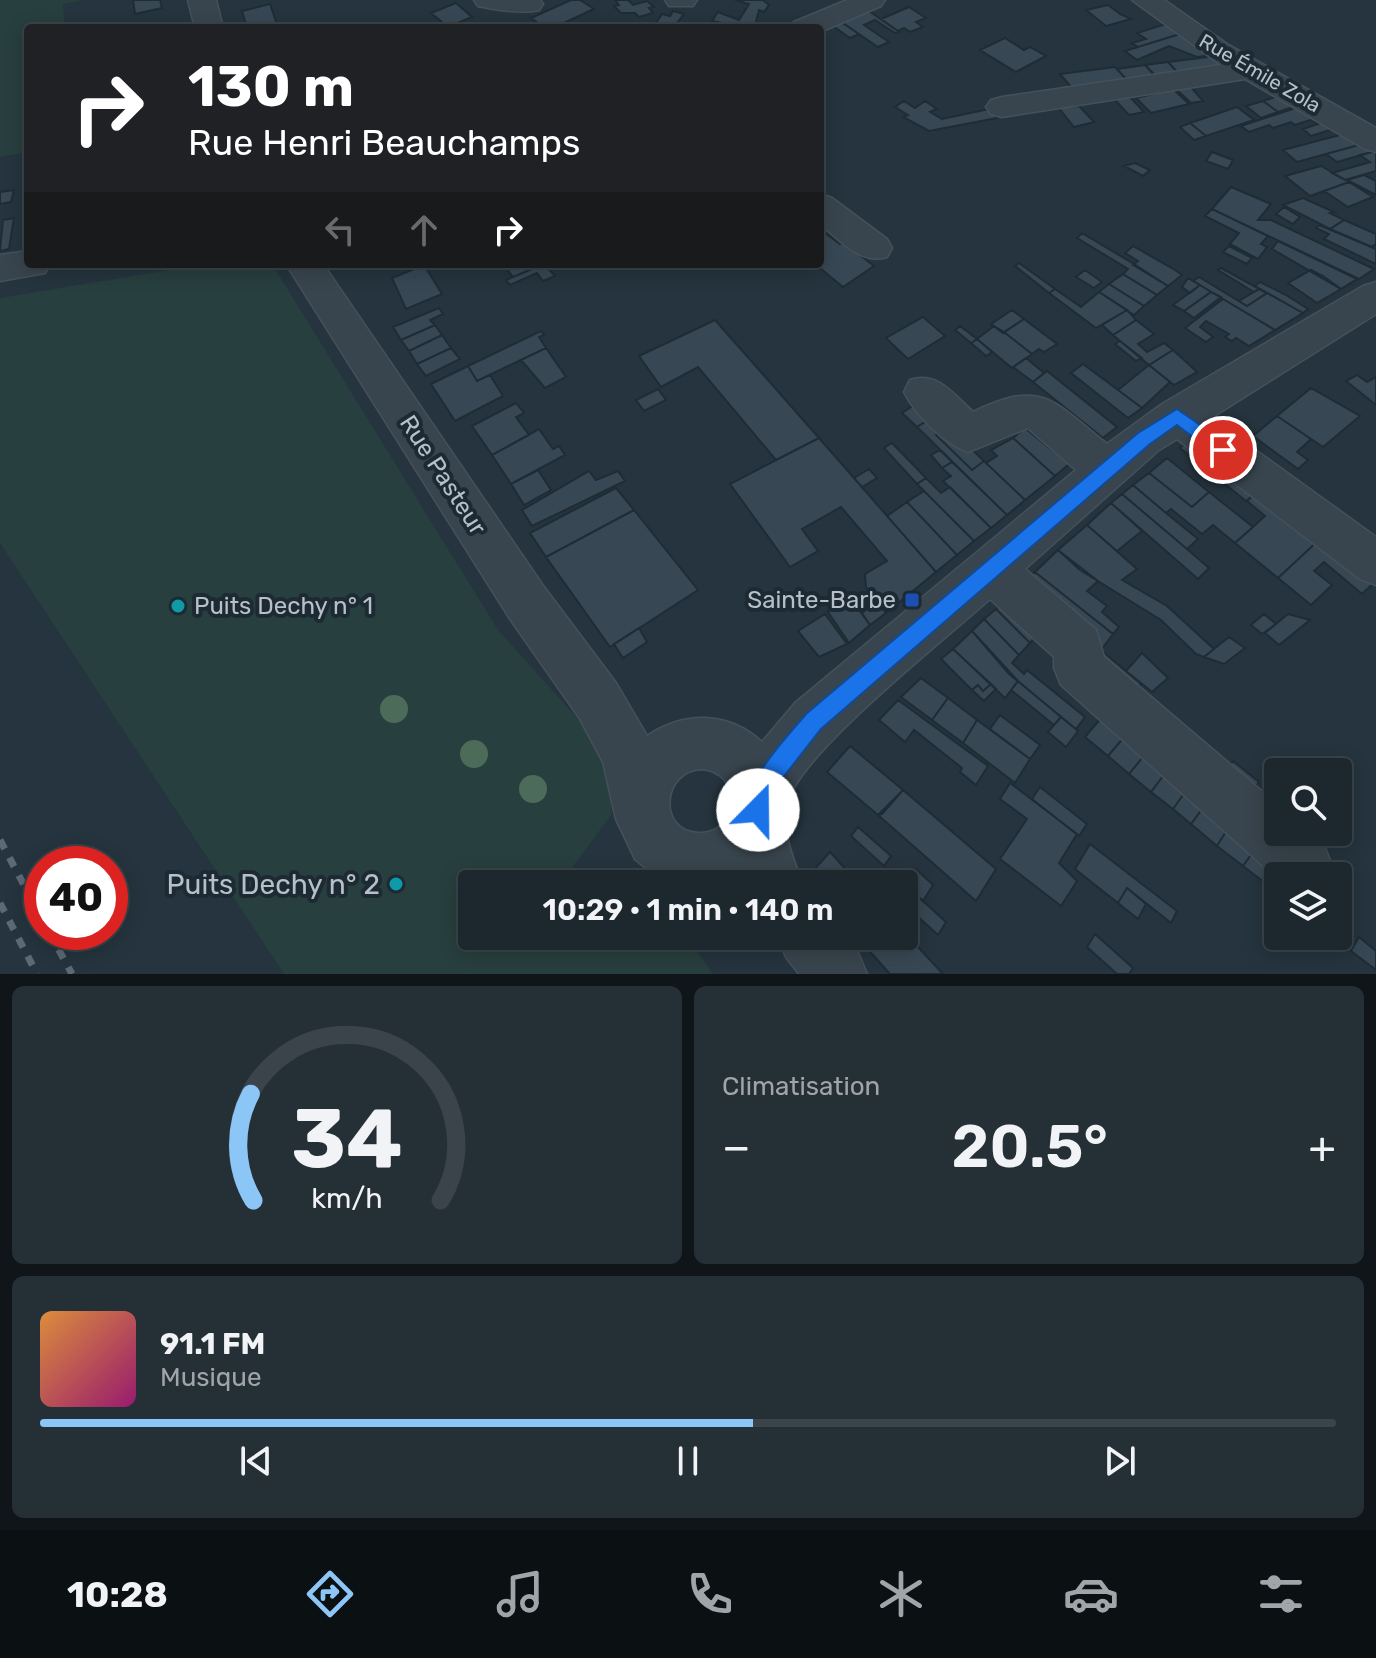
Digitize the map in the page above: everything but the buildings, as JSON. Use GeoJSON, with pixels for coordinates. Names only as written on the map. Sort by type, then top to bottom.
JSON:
{"type":"FeatureCollection","features":[{"type":"Feature","properties":{"kind":"street"},"geometry":{"type":"LineString","coordinates":[[202,0],[208,24]]}},
{"type":"Feature","properties":{"kind":"street"},"geometry":{"type":"LineString","coordinates":[[488,0],[529,4]]}},
{"type":"Feature","properties":{"kind":"street"},"geometry":{"type":"LineString","coordinates":[[788,0],[806,24]]}},
{"type":"Feature","properties":{"kind":"street"},"geometry":{"type":"LineString","coordinates":[[813,24],[871,0]]}},
{"type":"Feature","properties":{"kind":"street","name":"Rue Émile Zola"},"geometry":{"type":"LineString","coordinates":[[1146,0],[1206,43],[1376,142]]}},
{"type":"Feature","properties":{"kind":"street"},"geometry":{"type":"LineString","coordinates":[[1002,107],[1251,69]]}},
{"type":"Feature","properties":{"kind":"street"},"geometry":{"type":"LineString","coordinates":[[824,209],[874,248]]}},
{"type":"Feature","properties":{"kind":"street"},"geometry":{"type":"LineString","coordinates":[[0,268],[24,265]]}},
{"type":"Feature","properties":{"kind":"street","name":"Rue Pasteur"},"geometry":{"type":"LineString","coordinates":[[307,268],[527,603],[587,683],[620,737],[643,804]]}},
{"type":"Feature","properties":{"kind":"street"},"geometry":{"type":"LineString","coordinates":[[731,870],[730,855],[743,844],[782,759],[813,721],[989,568],[1177,416],[1376,296]]}},
{"type":"Feature","properties":{"kind":"street"},"geometry":{"type":"LineString","coordinates":[[924,392],[968,434],[1004,416],[1035,410],[1107,470]]}},
{"type":"Feature","properties":{"kind":"street"},"geometry":{"type":"LineString","coordinates":[[1177,416],[1376,564]]}},
{"type":"Feature","properties":{"kind":"street"},"geometry":{"type":"LineString","coordinates":[[989,568],[1079,647],[1079,668],[1302,862]]}},
{"type":"Feature","properties":{"kind":"street","name":"Rue Pasteur"},"geometry":{"type":"LineString","coordinates":[[587,683],[634,721],[659,733],[710,744]]}},
{"type":"Feature","properties":{"kind":"street"},"geometry":{"type":"LineString","coordinates":[[720,870],[686,861],[662,847],[651,831],[643,804],[645,785],[657,761],[677,745],[776,738],[813,721]]}},
{"type":"Feature","properties":{"kind":"street"},"geometry":{"type":"LineString","coordinates":[[710,744],[751,772],[762,853],[769,870]]}},
{"type":"Feature","properties":{"kind":"street"},"geometry":{"type":"LineString","coordinates":[[818,950],[837,974]]}},
{"type":"Feature","properties":{"kind":"green space"},"geometry":{"type":"Polygon","coordinates":[[[0,0],[83,0],[63,4],[65,24],[24,24],[24,153],[0,157],[0,0]]]}},
{"type":"Feature","properties":{"kind":"green space"},"geometry":{"type":"Polygon","coordinates":[[[181,268],[274,268],[498,630],[605,749],[612,814],[570,870],[458,870],[458,950],[696,950],[713,974],[284,974],[0,543],[0,298],[181,268]]]}},
{"type":"Feature","properties":{"kind":"railway"},"geometry":{"type":"LineString","coordinates":[[0,840],[24,885]]}},
{"type":"Feature","properties":{"kind":"railway"},"geometry":{"type":"LineString","coordinates":[[0,903],[37,974]]}},
{"type":"Feature","properties":{"kind":"railway"},"geometry":{"type":"LineString","coordinates":[[59,950],[72,974]]}},
{"type":"Feature","properties":{"kind":"place","name":"Sainte-Barbe"},"geometry":{"type":"Point","coordinates":[912,600]}},
{"type":"Feature","properties":{"kind":"place","name":"Puits Dechy n° 1"},"geometry":{"type":"Point","coordinates":[178,606]}},
{"type":"Feature","properties":{"kind":"place","name":"Puits Dechy n° 2"},"geometry":{"type":"Point","coordinates":[396,884]}},
{"type":"Feature","properties":{"kind":"route"},"geometry":{"type":"LineString","coordinates":[[758,810],[758,799],[773,772],[813,721],[1144,438],[1177,416],[1223,450]]}}]}
